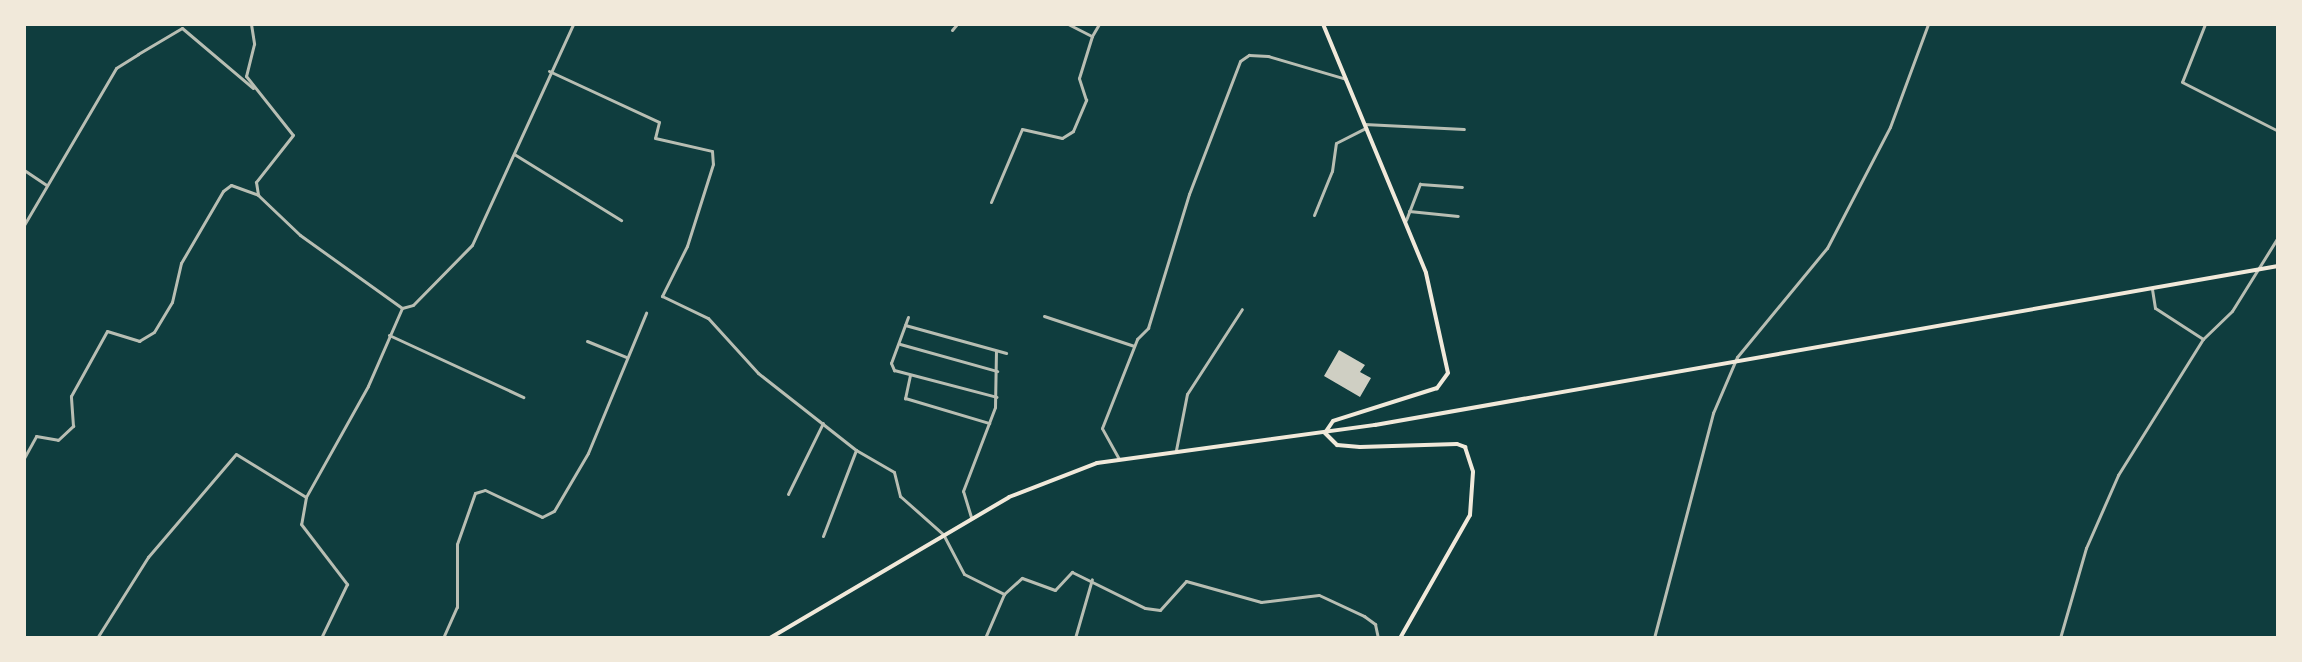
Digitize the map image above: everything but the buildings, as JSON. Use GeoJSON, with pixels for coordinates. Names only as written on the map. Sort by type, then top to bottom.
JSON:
{"type":"FeatureCollection","features":[{"type":"Feature","properties":{"kind":"main road"},"geometry":{"type":"LineString","coordinates":[[1323,24],[1426,273],[1447,378],[1437,388],[1333,421],[1325,433]]}},
{"type":"Feature","properties":{"kind":"main road"},"geometry":{"type":"LineString","coordinates":[[770,638],[971,517],[1051,478],[1119,459],[1325,433],[1737,357],[2278,266]]}},
{"type":"Feature","properties":{"kind":"main road"},"geometry":{"type":"LineString","coordinates":[[1325,433],[1337,445],[1457,444],[1468,453],[1473,472],[1470,515],[1400,638]]}},
{"type":"Feature","properties":{"kind":"street"},"geometry":{"type":"LineString","coordinates":[[251,24],[254,44],[246,76],[253,88]]}},
{"type":"Feature","properties":{"kind":"street"},"geometry":{"type":"LineString","coordinates":[[321,638],[347,584],[301,524],[306,497],[368,386],[402,308],[413,305],[472,245],[573,24]]}},
{"type":"Feature","properties":{"kind":"street"},"geometry":{"type":"LineString","coordinates":[[952,30],[957,24]]}},
{"type":"Feature","properties":{"kind":"street"},"geometry":{"type":"LineString","coordinates":[[1068,24],[1092,36]]}},
{"type":"Feature","properties":{"kind":"street"},"geometry":{"type":"LineString","coordinates":[[991,202],[1022,129],[1062,138],[1073,131],[1086,100],[1079,78],[1099,24]]}},
{"type":"Feature","properties":{"kind":"street"},"geometry":{"type":"LineString","coordinates":[[1654,638],[1713,413],[1737,357],[1827,248],[1890,127],[1928,24]]}},
{"type":"Feature","properties":{"kind":"street"},"geometry":{"type":"LineString","coordinates":[[2205,24],[2182,82],[2278,131]]}},
{"type":"Feature","properties":{"kind":"street"},"geometry":{"type":"LineString","coordinates":[[24,225],[116,68],[182,28],[253,88],[292,127],[293,135],[256,182],[258,195]]}},
{"type":"Feature","properties":{"kind":"street"},"geometry":{"type":"LineString","coordinates":[[1119,459],[1102,428],[1134,346],[1148,328],[1189,194],[1240,61],[1249,55],[1268,56],[1346,79]]}},
{"type":"Feature","properties":{"kind":"street"},"geometry":{"type":"LineString","coordinates":[[549,71],[659,122],[655,138],[712,151],[713,164],[687,246],[662,296],[708,318],[727,333],[758,373],[856,450],[894,472],[900,496],[943,534],[964,574],[1004,594]]}},
{"type":"Feature","properties":{"kind":"street"},"geometry":{"type":"LineString","coordinates":[[1314,215],[1332,171],[1336,143],[1365,126],[1464,129]]}},
{"type":"Feature","properties":{"kind":"street"},"geometry":{"type":"LineString","coordinates":[[514,154],[621,220]]}},
{"type":"Feature","properties":{"kind":"street"},"geometry":{"type":"LineString","coordinates":[[24,170],[46,185]]}},
{"type":"Feature","properties":{"kind":"street"},"geometry":{"type":"LineString","coordinates":[[1405,224],[1420,184],[1462,187]]}},
{"type":"Feature","properties":{"kind":"street"},"geometry":{"type":"LineString","coordinates":[[24,458],[36,436],[58,440],[73,426],[71,396],[107,331],[139,341],[154,332],[172,302],[181,263],[223,191],[231,185],[258,195],[300,235],[402,308]]}},
{"type":"Feature","properties":{"kind":"street"},"geometry":{"type":"LineString","coordinates":[[1409,211],[1458,216]]}},
{"type":"Feature","properties":{"kind":"street"},"geometry":{"type":"LineString","coordinates":[[2060,638],[2086,548],[2118,475],[2203,339],[2218,329],[2260,269],[2278,237]]}},
{"type":"Feature","properties":{"kind":"street"},"geometry":{"type":"LineString","coordinates":[[2152,288],[2155,308],[2203,339]]}},
{"type":"Feature","properties":{"kind":"street"},"geometry":{"type":"LineString","coordinates":[[1176,450],[1187,394],[1242,309]]}},
{"type":"Feature","properties":{"kind":"street"},"geometry":{"type":"LineString","coordinates":[[443,638],[457,607],[457,544],[475,493],[485,490],[549,517],[588,453],[646,313]]}},
{"type":"Feature","properties":{"kind":"street"},"geometry":{"type":"LineString","coordinates":[[1044,316],[1134,346]]}},
{"type":"Feature","properties":{"kind":"street"},"geometry":{"type":"LineString","coordinates":[[908,317],[892,368],[997,397]]}},
{"type":"Feature","properties":{"kind":"street"},"geometry":{"type":"LineString","coordinates":[[905,325],[1006,353]]}},
{"type":"Feature","properties":{"kind":"street"},"geometry":{"type":"LineString","coordinates":[[947,337],[949,328]]}},
{"type":"Feature","properties":{"kind":"street"},"geometry":{"type":"LineString","coordinates":[[389,335],[523,397]]}},
{"type":"Feature","properties":{"kind":"street"},"geometry":{"type":"LineString","coordinates":[[587,341],[626,357]]}},
{"type":"Feature","properties":{"kind":"street"},"geometry":{"type":"LineString","coordinates":[[899,344],[997,371]]}},
{"type":"Feature","properties":{"kind":"street"},"geometry":{"type":"LineString","coordinates":[[971,517],[963,491],[997,397],[996,351]]}},
{"type":"Feature","properties":{"kind":"street"},"geometry":{"type":"LineString","coordinates":[[910,375],[905,398],[989,423]]}},
{"type":"Feature","properties":{"kind":"street"},"geometry":{"type":"LineString","coordinates":[[788,494],[823,423]]}},
{"type":"Feature","properties":{"kind":"street"},"geometry":{"type":"LineString","coordinates":[[823,536],[856,450]]}},
{"type":"Feature","properties":{"kind":"street"},"geometry":{"type":"LineString","coordinates":[[97,638],[148,557],[236,454],[306,497]]}},
{"type":"Feature","properties":{"kind":"street"},"geometry":{"type":"LineString","coordinates":[[985,638],[1004,594],[1022,578],[1055,590],[1072,572],[1092,579],[1145,608],[1160,610],[1186,581],[1261,602],[1327,596],[1375,624],[1378,638]]}},
{"type":"Feature","properties":{"kind":"street"},"geometry":{"type":"LineString","coordinates":[[1075,638],[1092,579]]}}]}
